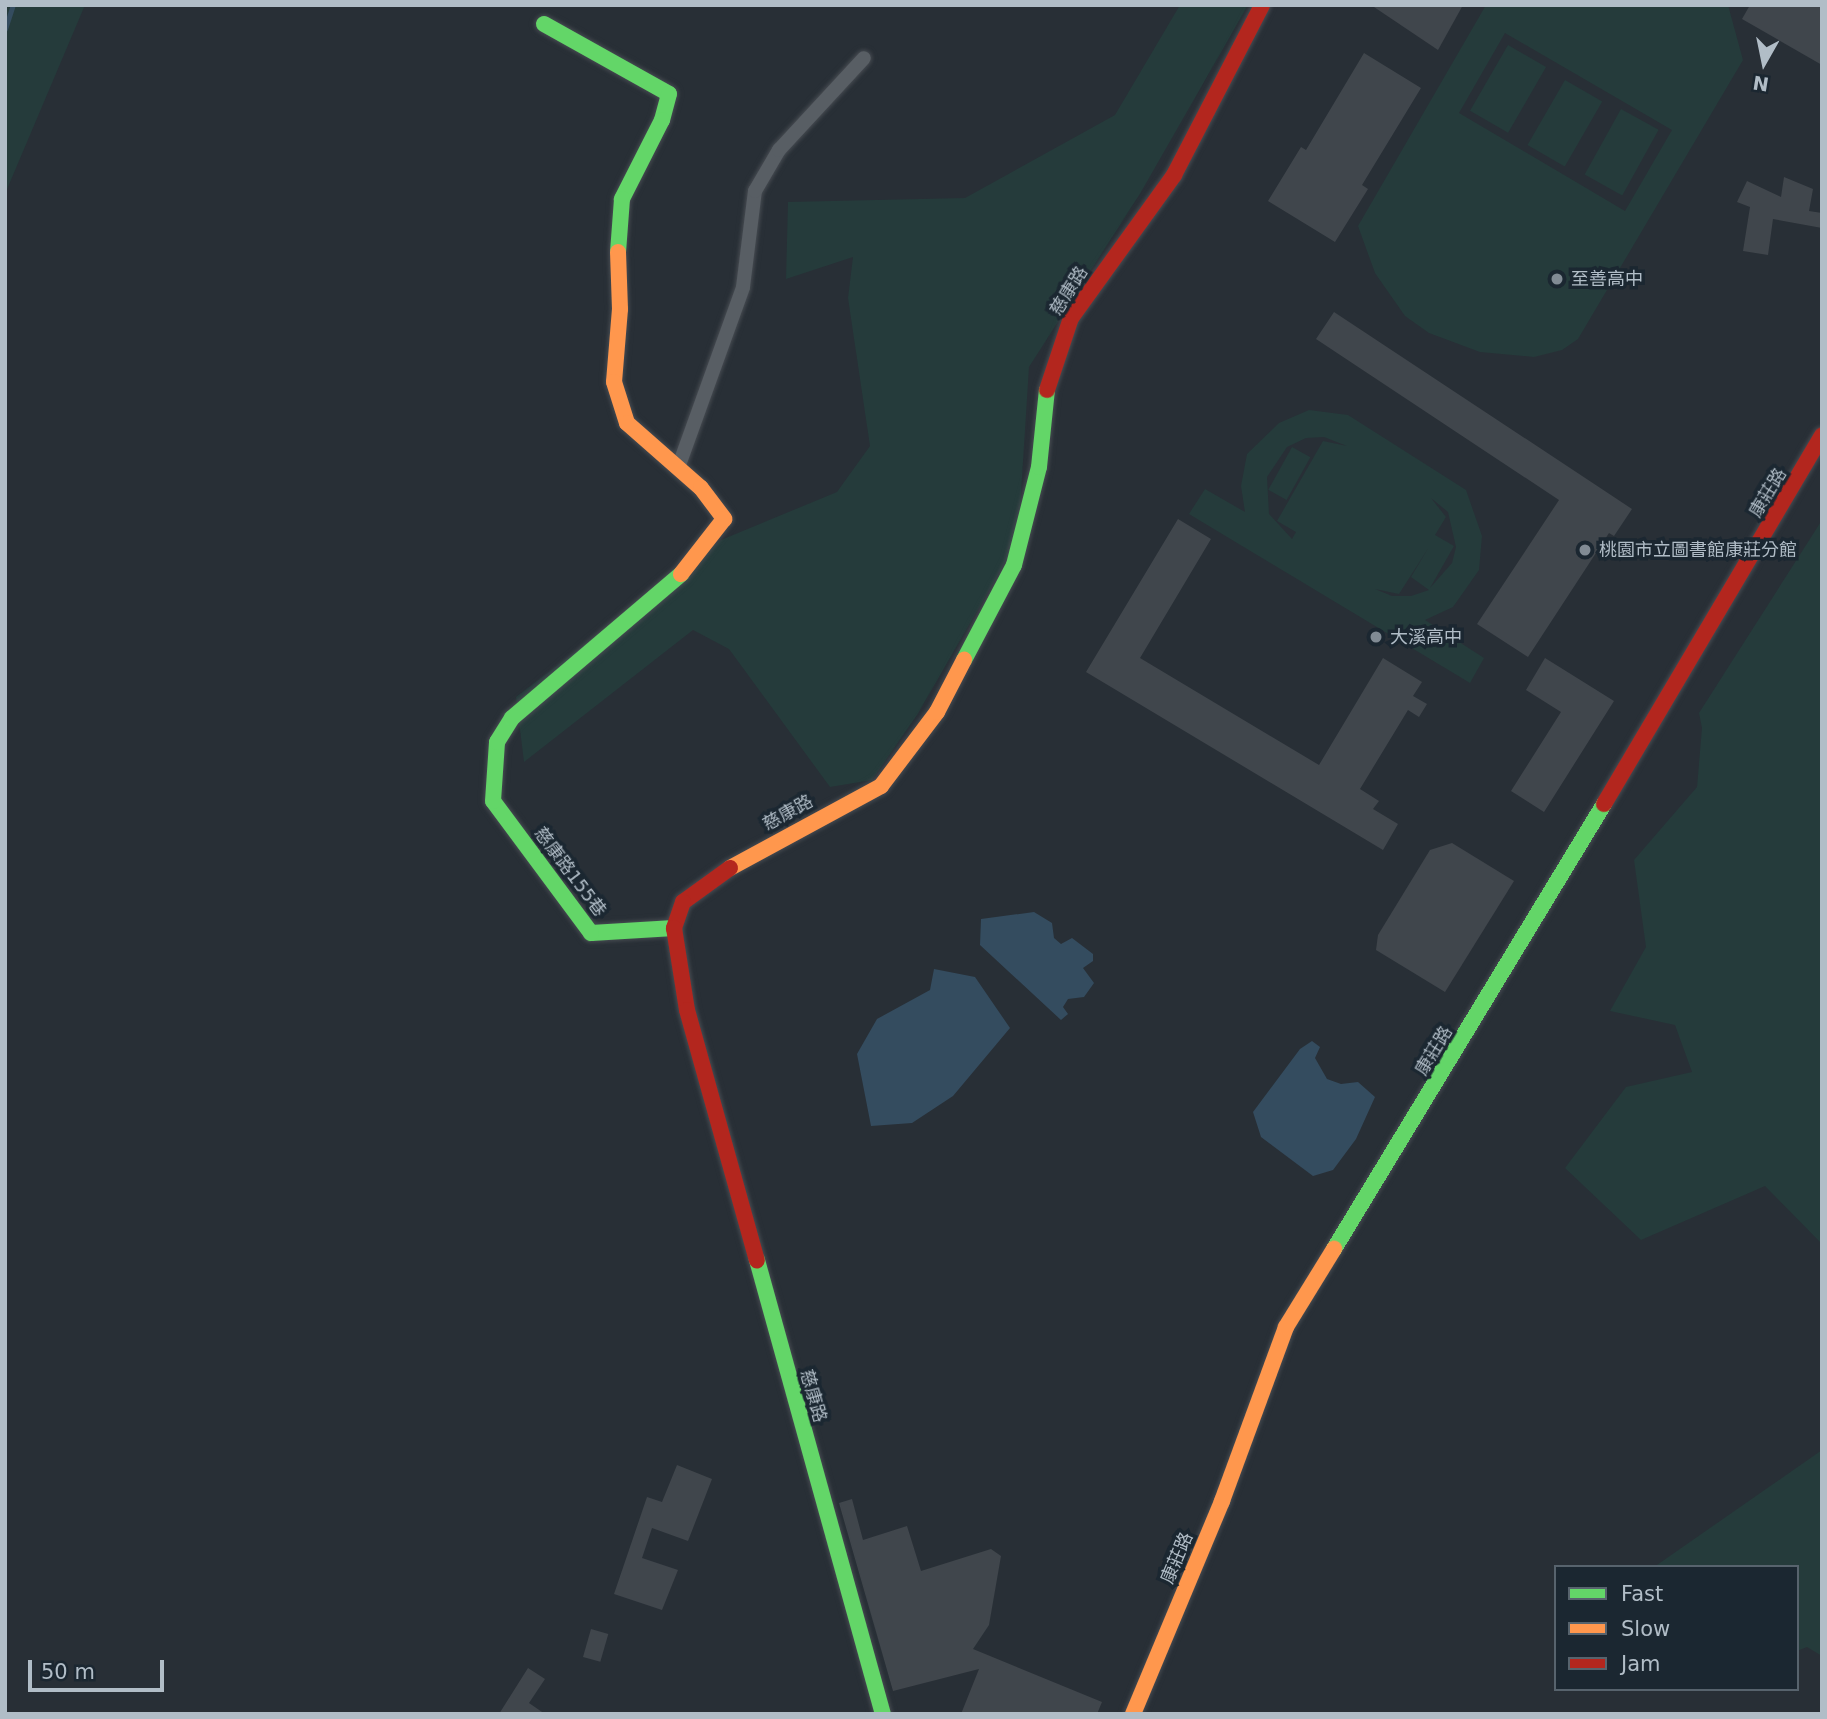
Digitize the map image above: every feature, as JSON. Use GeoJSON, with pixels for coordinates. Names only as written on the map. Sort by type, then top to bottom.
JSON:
{"type":"FeatureCollection","features":[{"type":"Feature","properties":{"kind":"street","name":"慈康路"},"geometry":{"type":"LineString","coordinates":[[883,1714],[687,1010],[674,928],[683,902],[712,878],[881,786],[937,712],[1014,565],[1039,467],[1043,401],[1071,318],[1174,175],[1262,5]]}},
{"type":"Feature","properties":{"kind":"street"},"geometry":{"type":"LineString","coordinates":[[544,24],[669,94],[662,120],[622,200],[617,231],[620,309],[614,382],[627,423],[678,468],[743,287],[755,191],[779,150],[864,58]]}},
{"type":"Feature","properties":{"kind":"street","name":"康莊路"},"geometry":{"type":"LineString","coordinates":[[1133,1714],[1222,1501],[1286,1327],[1502,976],[1822,436]]}},
{"type":"Feature","properties":{"kind":"street","name":"慈康路155巷"},"geometry":{"type":"LineString","coordinates":[[674,928],[591,933],[494,801],[497,742],[512,718],[666,591],[712,540],[724,519],[678,468]]}},
{"type":"Feature","properties":{"kind":"green space"},"geometry":{"type":"Polygon","coordinates":[[[5,5],[85,5],[5,194],[5,5]]]}},
{"type":"Feature","properties":{"kind":"green space"},"geometry":{"type":"Polygon","coordinates":[[[1180,5],[1248,5],[1141,192],[1029,367],[1018,540],[917,715],[872,780],[830,787],[729,649],[693,630],[524,762],[516,697],[721,540],[837,492],[870,446],[848,298],[853,257],[786,279],[788,202],[965,198],[1115,115],[1180,5]]]}},
{"type":"Feature","properties":{"kind":"green space"},"geometry":{"type":"Polygon","coordinates":[[[1486,5],[1728,5],[1743,60],[1578,339],[1562,350],[1534,357],[1480,352],[1429,333],[1405,316],[1375,273],[1358,226],[1486,5]],[[1505,33],[1459,113],[1625,211],[1672,130],[1505,33]]]}},
{"type":"Feature","properties":{"kind":"green space"},"geometry":{"type":"Polygon","coordinates":[[[1508,45],[1546,67],[1508,133],[1470,111],[1508,45]]]}},
{"type":"Feature","properties":{"kind":"green space"},"geometry":{"type":"Polygon","coordinates":[[[1565,80],[1602,102],[1565,166],[1528,145],[1565,80]]]}},
{"type":"Feature","properties":{"kind":"green space"},"geometry":{"type":"Polygon","coordinates":[[[1621,109],[1659,130],[1622,195],[1585,175],[1621,109]]]}},
{"type":"Feature","properties":{"kind":"green space"},"geometry":{"type":"Polygon","coordinates":[[[1309,410],[1348,415],[1466,490],[1482,536],[1479,570],[1453,607],[1425,620],[1484,658],[1470,683],[1189,514],[1205,489],[1245,512],[1241,486],[1247,454],[1279,423],[1309,410]],[[1324,437],[1306,438],[1287,447],[1267,477],[1269,514],[1292,539],[1296,532],[1277,521],[1323,441],[1347,446],[1324,437]],[[1431,498],[1446,517],[1435,535],[1454,546],[1430,588],[1452,563],[1456,547],[1448,512],[1431,498]],[[1429,547],[1399,594],[1375,589],[1392,596],[1411,596],[1429,590],[1411,577],[1429,547]]]}},
{"type":"Feature","properties":{"kind":"green space"},"geometry":{"type":"Polygon","coordinates":[[[1292,447],[1310,457],[1287,500],[1268,490],[1292,447]]]}},
{"type":"Feature","properties":{"kind":"green space"},"geometry":{"type":"Polygon","coordinates":[[[1822,520],[1822,1244],[1765,1186],[1641,1240],[1565,1168],[1626,1087],[1692,1072],[1675,1025],[1610,1011],[1646,947],[1634,860],[1697,787],[1702,728],[1699,713],[1822,520]]]}},
{"type":"Feature","properties":{"kind":"green space"},"geometry":{"type":"Polygon","coordinates":[[[1822,1450],[1822,1656],[1807,1647],[1799,1650],[1799,1565],[1657,1565],[1822,1450]]]}},
{"type":"Feature","properties":{"kind":"water"},"geometry":{"type":"Polygon","coordinates":[[[1034,912],[1052,923],[1054,938],[1061,944],[1072,938],[1093,954],[1093,961],[1083,968],[1094,983],[1084,997],[1068,999],[1063,1007],[1068,1014],[1061,1020],[980,945],[981,919],[1034,912]]]}},
{"type":"Feature","properties":{"kind":"water"},"geometry":{"type":"Polygon","coordinates":[[[934,969],[975,977],[1010,1028],[953,1096],[912,1123],[871,1126],[857,1054],[877,1019],[930,990],[934,969]]]}},
{"type":"Feature","properties":{"kind":"water"},"geometry":{"type":"Polygon","coordinates":[[[1312,1041],[1320,1047],[1315,1058],[1327,1079],[1341,1084],[1358,1082],[1375,1097],[1356,1139],[1333,1170],[1313,1176],[1261,1137],[1253,1112],[1300,1049],[1312,1041]]]}},
{"type":"Feature","properties":{"kind":"building"},"geometry":{"type":"Polygon","coordinates":[[[1371,5],[1463,5],[1438,50],[1371,5]]]}},
{"type":"Feature","properties":{"kind":"building"},"geometry":{"type":"Polygon","coordinates":[[[1750,5],[1822,5],[1822,65],[1742,19],[1750,5]]]}},
{"type":"Feature","properties":{"kind":"building"},"geometry":{"type":"Polygon","coordinates":[[[1364,53],[1421,88],[1362,185],[1368,189],[1335,242],[1268,201],[1301,147],[1306,150],[1364,53]]]}},
{"type":"Feature","properties":{"kind":"building"},"geometry":{"type":"Polygon","coordinates":[[[1784,177],[1813,189],[1809,211],[1822,213],[1822,228],[1773,219],[1768,255],[1743,251],[1750,207],[1737,202],[1747,181],[1781,197],[1784,177]]]}},
{"type":"Feature","properties":{"kind":"building"},"geometry":{"type":"Polygon","coordinates":[[[1334,312],[1632,509],[1614,536],[1609,533],[1528,657],[1477,624],[1559,500],[1316,339],[1334,312]]]}},
{"type":"Feature","properties":{"kind":"building"},"geometry":{"type":"Polygon","coordinates":[[[1178,519],[1211,539],[1140,658],[1319,765],[1383,658],[1422,682],[1413,696],[1427,704],[1419,717],[1408,710],[1360,789],[1379,801],[1373,809],[1398,824],[1383,850],[1086,672],[1178,519]]]}},
{"type":"Feature","properties":{"kind":"building"},"geometry":{"type":"Polygon","coordinates":[[[1545,658],[1614,701],[1544,812],[1511,791],[1561,712],[1526,690],[1545,658]]]}},
{"type":"Feature","properties":{"kind":"building"},"geometry":{"type":"Polygon","coordinates":[[[1452,843],[1514,881],[1445,992],[1376,950],[1378,935],[1430,850],[1452,843]]]}},
{"type":"Feature","properties":{"kind":"building"},"geometry":{"type":"Polygon","coordinates":[[[677,1465],[712,1479],[688,1541],[652,1528],[642,1558],[678,1570],[662,1610],[614,1594],[647,1497],[662,1502],[677,1465]]]}},
{"type":"Feature","properties":{"kind":"building"},"geometry":{"type":"Polygon","coordinates":[[[852,1499],[863,1540],[907,1526],[921,1571],[991,1549],[1001,1556],[989,1625],[973,1649],[1102,1702],[1097,1714],[961,1714],[979,1669],[893,1691],[839,1503],[852,1499]]]}},
{"type":"Feature","properties":{"kind":"building"},"geometry":{"type":"Polygon","coordinates":[[[591,1629],[608,1634],[600,1662],[583,1657],[591,1629]]]}},
{"type":"Feature","properties":{"kind":"building"},"geometry":{"type":"Polygon","coordinates":[[[528,1668],[545,1679],[529,1703],[545,1714],[499,1714],[528,1668]]]}},
{"type":"Feature","properties":{"kind":"waterway"},"geometry":{"type":"LineString","coordinates":[[5,29],[13,5]]}},
{"type":"Feature","properties":{"kind":"traffic: fast"},"geometry":{"type":"LineString","coordinates":[[544,24],[669,94],[662,120],[622,199],[618,252]]}},
{"type":"Feature","properties":{"kind":"traffic: fast"},"geometry":{"type":"LineString","coordinates":[[964,660],[1014,565],[1039,467],[1047,390]]}},
{"type":"Feature","properties":{"kind":"traffic: fast"},"geometry":{"type":"LineString","coordinates":[[674,928],[591,933],[493,801],[497,742],[512,718],[681,574]]}},
{"type":"Feature","properties":{"kind":"traffic: fast"},"geometry":{"type":"LineString","coordinates":[[1334,1249],[1604,804]]}},
{"type":"Feature","properties":{"kind":"traffic: fast"},"geometry":{"type":"LineString","coordinates":[[757,1260],[883,1714]]}},
{"type":"Feature","properties":{"kind":"traffic: slow"},"geometry":{"type":"LineString","coordinates":[[618,252],[620,309],[614,382],[627,423],[701,488],[724,519],[681,574]]}},
{"type":"Feature","properties":{"kind":"traffic: slow"},"geometry":{"type":"LineString","coordinates":[[730,868],[881,786],[937,712],[964,660]]}},
{"type":"Feature","properties":{"kind":"traffic: slow"},"geometry":{"type":"LineString","coordinates":[[1133,1714],[1222,1501],[1286,1327],[1334,1249]]}},
{"type":"Feature","properties":{"kind":"traffic: jam"},"geometry":{"type":"LineString","coordinates":[[1047,390],[1071,318],[1174,175],[1262,5]]}},
{"type":"Feature","properties":{"kind":"traffic: jam"},"geometry":{"type":"LineString","coordinates":[[1604,804],[1822,436]]}},
{"type":"Feature","properties":{"kind":"traffic: jam"},"geometry":{"type":"LineString","coordinates":[[730,868],[683,902],[674,928],[687,1010],[757,1260]]}},
{"type":"Feature","properties":{"kind":"place","name":"至善高中"},"geometry":{"type":"Point","coordinates":[1557,279]}},
{"type":"Feature","properties":{"kind":"place","name":"桃園市立圖書館康莊分館"},"geometry":{"type":"Point","coordinates":[1585,550]}},
{"type":"Feature","properties":{"kind":"place","name":"大溪高中"},"geometry":{"type":"Point","coordinates":[1376,637]}}]}
